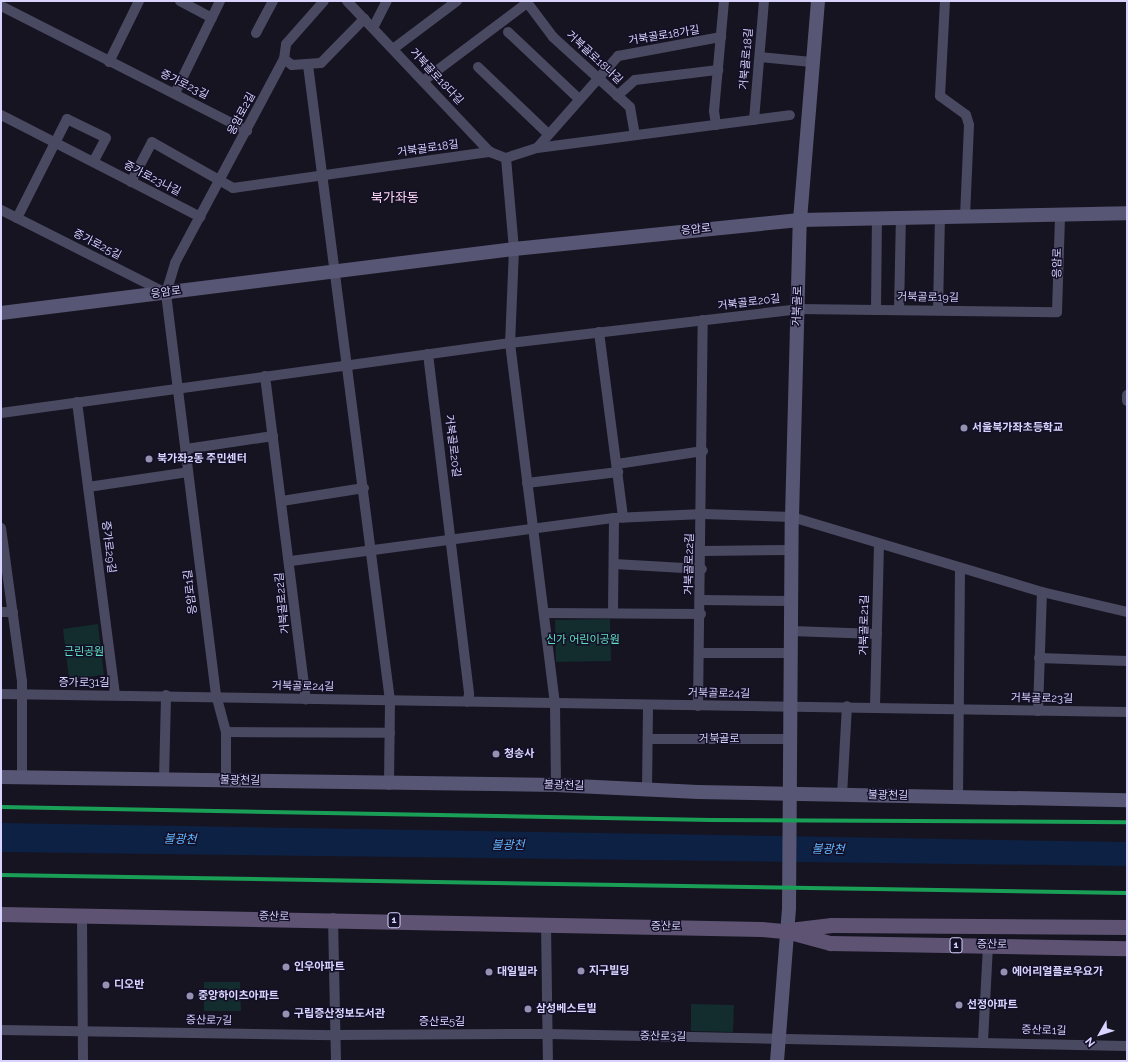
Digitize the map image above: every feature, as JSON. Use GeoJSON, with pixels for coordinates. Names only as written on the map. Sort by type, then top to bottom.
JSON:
{"type":"FeatureCollection","features":[{"type":"Feature","properties":{"kind":"main road","name":"증산로"},"geometry":{"type":"LineString","coordinates":[[1,914],[82,917],[333,918],[786,931],[832,925],[1127,927]]}},
{"type":"Feature","properties":{"kind":"main road","name":"증산로"},"geometry":{"type":"LineString","coordinates":[[786,931],[830,943],[1127,948]]}},
{"type":"Feature","properties":{"kind":"street"},"geometry":{"type":"LineString","coordinates":[[1,6],[4,1]]}},
{"type":"Feature","properties":{"kind":"street"},"geometry":{"type":"LineString","coordinates":[[109,62],[139,1]]}},
{"type":"Feature","properties":{"kind":"street"},"geometry":{"type":"LineString","coordinates":[[180,1],[212,18]]}},
{"type":"Feature","properties":{"kind":"street"},"geometry":{"type":"LineString","coordinates":[[175,93],[220,1]]}},
{"type":"Feature","properties":{"kind":"street"},"geometry":{"type":"LineString","coordinates":[[256,33],[273,1]]}},
{"type":"Feature","properties":{"kind":"street","name":"응암로2길"},"geometry":{"type":"LineString","coordinates":[[166,292],[175,263],[221,180],[284,59],[286,44],[324,1]]}},
{"type":"Feature","properties":{"kind":"street","name":"거북골로18다길"},"geometry":{"type":"LineString","coordinates":[[348,1],[490,152]]}},
{"type":"Feature","properties":{"kind":"street"},"geometry":{"type":"LineString","coordinates":[[393,48],[457,1]]}},
{"type":"Feature","properties":{"kind":"street"},"geometry":{"type":"LineString","coordinates":[[716,125],[718,70],[724,1]]}},
{"type":"Feature","properties":{"kind":"street","name":"거북골로18길"},"geometry":{"type":"LineString","coordinates":[[754,120],[764,1]]}},
{"type":"Feature","properties":{"kind":"street","name":"거북골로"},"geometry":{"type":"LineString","coordinates":[[786,931],[789,907],[791,550],[800,220],[818,1]]}},
{"type":"Feature","properties":{"kind":"street"},"geometry":{"type":"LineString","coordinates":[[946,1],[940,96],[966,115],[969,125],[965,215]]}},
{"type":"Feature","properties":{"kind":"street","name":"거북골로18나길"},"geometry":{"type":"LineString","coordinates":[[423,80],[527,2],[553,37],[630,107],[635,135]]}},
{"type":"Feature","properties":{"kind":"street"},"geometry":{"type":"LineString","coordinates":[[373,28],[385,3]]}},
{"type":"Feature","properties":{"kind":"street","name":"증가로23길"},"geometry":{"type":"LineString","coordinates":[[1,6],[109,62],[175,93],[247,131]]}},
{"type":"Feature","properties":{"kind":"street"},"geometry":{"type":"LineString","coordinates":[[284,59],[292,65],[321,63],[364,18]]}},
{"type":"Feature","properties":{"kind":"street"},"geometry":{"type":"LineString","coordinates":[[508,32],[578,98]]}},
{"type":"Feature","properties":{"kind":"street","name":"거북골로18가길"},"geometry":{"type":"LineString","coordinates":[[596,77],[618,56],[721,37]]}},
{"type":"Feature","properties":{"kind":"street"},"geometry":{"type":"LineString","coordinates":[[760,57],[812,62]]}},
{"type":"Feature","properties":{"kind":"street"},"geometry":{"type":"LineString","coordinates":[[308,65],[332,272],[364,488],[390,701],[389,785]]}},
{"type":"Feature","properties":{"kind":"street"},"geometry":{"type":"LineString","coordinates":[[478,67],[547,133]]}},
{"type":"Feature","properties":{"kind":"street"},"geometry":{"type":"LineString","coordinates":[[617,96],[636,80],[718,70]]}},
{"type":"Feature","properties":{"kind":"street"},"geometry":{"type":"LineString","coordinates":[[537,148],[547,133],[596,77]]}},
{"type":"Feature","properties":{"kind":"street","name":"증가로23나길"},"geometry":{"type":"LineString","coordinates":[[1,115],[200,217]]}},
{"type":"Feature","properties":{"kind":"street"},"geometry":{"type":"LineString","coordinates":[[556,785],[554,703],[545,613],[532,528],[510,343],[514,249],[506,158],[537,148],[790,115]]}},
{"type":"Feature","properties":{"kind":"street"},"geometry":{"type":"LineString","coordinates":[[17,218],[57,144],[67,119],[106,138],[93,162]]}},
{"type":"Feature","properties":{"kind":"street"},"geometry":{"type":"LineString","coordinates":[[131,182],[152,142],[221,180]]}},
{"type":"Feature","properties":{"kind":"street","name":"거북골로18길"},"geometry":{"type":"LineString","coordinates":[[221,180],[233,188],[490,152],[506,158]]}},
{"type":"Feature","properties":{"kind":"street","name":"증가로25길"},"geometry":{"type":"LineString","coordinates":[[1,210],[166,292]]}},
{"type":"Feature","properties":{"kind":"street","name":"응암로"},"geometry":{"type":"LineString","coordinates":[[1,313],[514,249],[800,220],[965,215],[1127,213]]}},
{"type":"Feature","properties":{"kind":"street","name":"응암로"},"geometry":{"type":"LineString","coordinates":[[1057,312],[1060,214]]}},
{"type":"Feature","properties":{"kind":"street"},"geometry":{"type":"LineString","coordinates":[[938,310],[940,216]]}},
{"type":"Feature","properties":{"kind":"street"},"geometry":{"type":"LineString","coordinates":[[899,310],[901,217]]}},
{"type":"Feature","properties":{"kind":"street"},"geometry":{"type":"LineString","coordinates":[[876,310],[878,218]]}},
{"type":"Feature","properties":{"kind":"street","name":"응암로1길"},"geometry":{"type":"LineString","coordinates":[[166,292],[216,695],[226,732],[226,781]]}},
{"type":"Feature","properties":{"kind":"street","name":"거북골로19길"},"geometry":{"type":"LineString","coordinates":[[798,309],[1057,312]]}},
{"type":"Feature","properties":{"kind":"street","name":"거북골로20길"},"geometry":{"type":"LineString","coordinates":[[178,387],[510,343],[798,309]]}},
{"type":"Feature","properties":{"kind":"street"},"geometry":{"type":"LineString","coordinates":[[703,320],[703,514]]}},
{"type":"Feature","properties":{"kind":"street"},"geometry":{"type":"LineString","coordinates":[[599,332],[617,468],[618,518],[614,564],[613,613]]}},
{"type":"Feature","properties":{"kind":"street","name":"거북골로20길"},"geometry":{"type":"LineString","coordinates":[[428,354],[452,540]]}},
{"type":"Feature","properties":{"kind":"street"},"geometry":{"type":"LineString","coordinates":[[265,376],[291,561]]}},
{"type":"Feature","properties":{"kind":"street"},"geometry":{"type":"LineString","coordinates":[[1,413],[178,387]]}},
{"type":"Feature","properties":{"kind":"street"},"geometry":{"type":"LineString","coordinates":[[1127,395],[1127,401]]}},
{"type":"Feature","properties":{"kind":"street","name":"증가로29길"},"geometry":{"type":"LineString","coordinates":[[77,402],[115,695]]}},
{"type":"Feature","properties":{"kind":"street"},"geometry":{"type":"LineString","coordinates":[[186,449],[274,436]]}},
{"type":"Feature","properties":{"kind":"street"},"geometry":{"type":"LineString","coordinates":[[527,483],[617,468],[703,451]]}},
{"type":"Feature","properties":{"kind":"street"},"geometry":{"type":"LineString","coordinates":[[88,488],[188,472]]}},
{"type":"Feature","properties":{"kind":"street"},"geometry":{"type":"LineString","coordinates":[[282,501],[364,488]]}},
{"type":"Feature","properties":{"kind":"street","name":"거북골로22길"},"geometry":{"type":"LineString","coordinates":[[698,706],[703,514]]}},
{"type":"Feature","properties":{"kind":"street","name":"거북골로22길"},"geometry":{"type":"LineString","coordinates":[[306,699],[291,561],[372,552],[532,528],[618,518],[703,514],[792,517]]}},
{"type":"Feature","properties":{"kind":"street"},"geometry":{"type":"LineString","coordinates":[[792,517],[1042,592],[1127,612]]}},
{"type":"Feature","properties":{"kind":"street"},"geometry":{"type":"LineString","coordinates":[[1,528],[22,695],[22,778]]}},
{"type":"Feature","properties":{"kind":"street"},"geometry":{"type":"LineString","coordinates":[[452,540],[469,695],[467,702]]}},
{"type":"Feature","properties":{"kind":"street","name":"거북골로21길"},"geometry":{"type":"LineString","coordinates":[[875,707],[879,544]]}},
{"type":"Feature","properties":{"kind":"street"},"geometry":{"type":"LineString","coordinates":[[702,551],[791,550]]}},
{"type":"Feature","properties":{"kind":"street"},"geometry":{"type":"LineString","coordinates":[[614,564],[702,569]]}},
{"type":"Feature","properties":{"kind":"street"},"geometry":{"type":"LineString","coordinates":[[958,797],[960,568]]}},
{"type":"Feature","properties":{"kind":"street"},"geometry":{"type":"LineString","coordinates":[[1038,710],[1042,592]]}},
{"type":"Feature","properties":{"kind":"street"},"geometry":{"type":"LineString","coordinates":[[701,600],[791,601]]}},
{"type":"Feature","properties":{"kind":"street"},"geometry":{"type":"LineString","coordinates":[[1,612],[12,612]]}},
{"type":"Feature","properties":{"kind":"street"},"geometry":{"type":"LineString","coordinates":[[545,613],[701,614]]}},
{"type":"Feature","properties":{"kind":"street"},"geometry":{"type":"LineString","coordinates":[[791,632],[877,634]]}},
{"type":"Feature","properties":{"kind":"street"},"geometry":{"type":"LineString","coordinates":[[700,653],[790,653]]}},
{"type":"Feature","properties":{"kind":"street"},"geometry":{"type":"LineString","coordinates":[[1040,658],[1127,661]]}},
{"type":"Feature","properties":{"kind":"street","name":"증가로31길"},"geometry":{"type":"LineString","coordinates":[[1,694],[216,695]]}},
{"type":"Feature","properties":{"kind":"street"},"geometry":{"type":"LineString","coordinates":[[164,779],[166,695]]}},
{"type":"Feature","properties":{"kind":"street","name":"거북골로24길"},"geometry":{"type":"LineString","coordinates":[[216,695],[390,701],[790,708]]}},
{"type":"Feature","properties":{"kind":"street"},"geometry":{"type":"LineString","coordinates":[[647,789],[648,705]]}},
{"type":"Feature","properties":{"kind":"street"},"geometry":{"type":"LineString","coordinates":[[842,795],[847,706]]}},
{"type":"Feature","properties":{"kind":"street","name":"거북골로23길"},"geometry":{"type":"LineString","coordinates":[[790,708],[847,706],[1127,712]]}},
{"type":"Feature","properties":{"kind":"street"},"geometry":{"type":"LineString","coordinates":[[226,732],[390,733]]}},
{"type":"Feature","properties":{"kind":"street","name":"거북골로"},"geometry":{"type":"LineString","coordinates":[[648,739],[790,739]]}},
{"type":"Feature","properties":{"kind":"street","name":"불광천길"},"geometry":{"type":"LineString","coordinates":[[1,777],[164,779],[389,785],[556,785],[842,795],[1127,800]]}},
{"type":"Feature","properties":{"kind":"street"},"geometry":{"type":"LineString","coordinates":[[82,917],[83,1061]]}},
{"type":"Feature","properties":{"kind":"street"},"geometry":{"type":"LineString","coordinates":[[333,918],[336,1061]]}},
{"type":"Feature","properties":{"kind":"street"},"geometry":{"type":"LineString","coordinates":[[546,924],[548,1061]]}},
{"type":"Feature","properties":{"kind":"street"},"geometry":{"type":"LineString","coordinates":[[777,1061],[786,931]]}},
{"type":"Feature","properties":{"kind":"street"},"geometry":{"type":"LineString","coordinates":[[983,1041],[988,945]]}},
{"type":"Feature","properties":{"kind":"street","name":"증산로7길"},"geometry":{"type":"LineString","coordinates":[[1,1030],[82,1030],[336,1035]]}},
{"type":"Feature","properties":{"kind":"street","name":"증산로5길"},"geometry":{"type":"LineString","coordinates":[[336,1035],[548,1034]]}},
{"type":"Feature","properties":{"kind":"street","name":"증산로3길"},"geometry":{"type":"LineString","coordinates":[[548,1034],[778,1039],[983,1041]]}},
{"type":"Feature","properties":{"kind":"street","name":"증산로1길"},"geometry":{"type":"LineString","coordinates":[[983,1041],[1127,1046]]}},
{"type":"Feature","properties":{"kind":"green space","name":"신가 어린이공원"},"geometry":{"type":"Polygon","coordinates":[[[610,619],[611,661],[556,662],[555,620],[610,619]]]}},
{"type":"Feature","properties":{"kind":"green space","name":"근린공원"},"geometry":{"type":"Polygon","coordinates":[[[98,624],[104,675],[69,679],[63,629],[98,624]]]}},
{"type":"Feature","properties":{"kind":"green space"},"geometry":{"type":"Polygon","coordinates":[[[204,982],[240,982],[241,1011],[204,1011],[204,982]]]}},
{"type":"Feature","properties":{"kind":"green space"},"geometry":{"type":"Polygon","coordinates":[[[691,1004],[734,1005],[733,1032],[691,1031],[691,1004]]]}},
{"type":"Feature","properties":{"kind":"water","name":"불광천"},"geometry":{"type":"Polygon","coordinates":[[[1,823],[1127,842],[1127,866],[1,852],[1,823]]]}},
{"type":"Feature","properties":{"kind":"cycle path"},"geometry":{"type":"LineString","coordinates":[[1,807],[711,820],[1127,822]]}},
{"type":"Feature","properties":{"kind":"cycle path"},"geometry":{"type":"LineString","coordinates":[[1,875],[1127,893]]}},
{"type":"Feature","properties":{"kind":"place","name":"서울북가좌초등학교"},"geometry":{"type":"Point","coordinates":[964,428]}},
{"type":"Feature","properties":{"kind":"place","name":"북가좌2동 주민센터"},"geometry":{"type":"Point","coordinates":[149,459]}},
{"type":"Feature","properties":{"kind":"place","name":"청송사"},"geometry":{"type":"Point","coordinates":[496,754]}},
{"type":"Feature","properties":{"kind":"place","name":"인우아파트"},"geometry":{"type":"Point","coordinates":[286,967]}},
{"type":"Feature","properties":{"kind":"place","name":"지구빌딩"},"geometry":{"type":"Point","coordinates":[581,971]}},
{"type":"Feature","properties":{"kind":"place","name":"대일빌라"},"geometry":{"type":"Point","coordinates":[489,972]}},
{"type":"Feature","properties":{"kind":"place","name":"에어리얼플로우요가"},"geometry":{"type":"Point","coordinates":[1004,972]}},
{"type":"Feature","properties":{"kind":"place","name":"디오반"},"geometry":{"type":"Point","coordinates":[106,985]}},
{"type":"Feature","properties":{"kind":"place","name":"중앙하이츠아파트"},"geometry":{"type":"Point","coordinates":[190,996]}},
{"type":"Feature","properties":{"kind":"place","name":"선정아파트"},"geometry":{"type":"Point","coordinates":[959,1005]}},
{"type":"Feature","properties":{"kind":"place","name":"삼성베스트빌"},"geometry":{"type":"Point","coordinates":[528,1009]}},
{"type":"Feature","properties":{"kind":"place","name":"구립증산정보도서관"},"geometry":{"type":"Point","coordinates":[286,1014]}},
{"type":"Feature","properties":{"kind":"district","name":"북가좌동"},"geometry":{"type":"Point","coordinates":[395,198]}}]}
